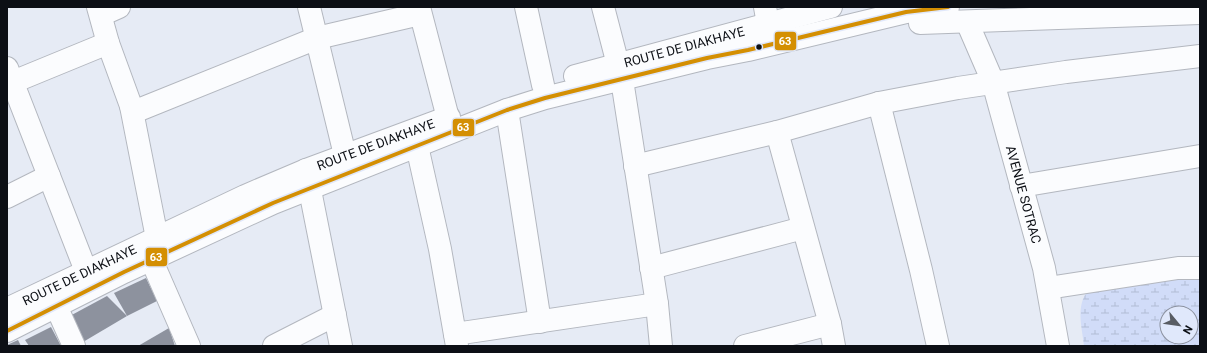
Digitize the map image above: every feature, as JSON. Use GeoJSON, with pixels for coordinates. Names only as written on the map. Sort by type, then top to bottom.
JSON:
{"type":"FeatureCollection","features":[{"type":"Feature","properties":{"kind":"street"},"geometry":{"type":"LineString","coordinates":[[309,7],[345,155]]}},
{"type":"Feature","properties":{"kind":"street"},"geometry":{"type":"LineString","coordinates":[[526,7],[543,84]]}},
{"type":"Feature","properties":{"kind":"street"},"geometry":{"type":"LineString","coordinates":[[603,7],[621,72],[657,304],[661,346]]}},
{"type":"Feature","properties":{"kind":"street","name":"ROUTE DE DIAKHAYE"},"geometry":{"type":"LineString","coordinates":[[8,304],[86,271],[197,218],[307,179],[417,146],[507,110],[621,72],[766,16],[831,7]]}},
{"type":"Feature","properties":{"kind":"street","name":"ROUTE DE DIAKHAYE"},"geometry":{"type":"LineString","coordinates":[[7,331],[241,216],[307,179],[345,155],[448,118],[506,95],[543,84],[707,58],[748,50],[906,12],[948,7]]}},
{"type":"Feature","properties":{"kind":"street"},"geometry":{"type":"LineString","coordinates":[[106,10],[108,43],[131,106],[156,238]]}},
{"type":"Feature","properties":{"kind":"street"},"geometry":{"type":"LineString","coordinates":[[131,106],[136,109],[141,109],[317,38],[419,10],[448,118]]}},
{"type":"Feature","properties":{"kind":"street"},"geometry":{"type":"LineString","coordinates":[[849,25],[1200,13]]}},
{"type":"Feature","properties":{"kind":"street","name":"AVENUE SOTRAC"},"geometry":{"type":"LineString","coordinates":[[967,22],[993,82],[1048,288],[1058,346]]}},
{"type":"Feature","properties":{"kind":"street"},"geometry":{"type":"LineString","coordinates":[[86,271],[10,75],[108,43]]}},
{"type":"Feature","properties":{"kind":"street"},"geometry":{"type":"LineString","coordinates":[[635,166],[777,132],[879,103],[993,82],[1200,56]]}},
{"type":"Feature","properties":{"kind":"street"},"geometry":{"type":"LineString","coordinates":[[879,103],[921,270],[938,346]]}},
{"type":"Feature","properties":{"kind":"street"},"geometry":{"type":"LineString","coordinates":[[507,110],[540,322]]}},
{"type":"Feature","properties":{"kind":"street"},"geometry":{"type":"LineString","coordinates":[[777,132],[830,324],[834,346]]}},
{"type":"Feature","properties":{"kind":"street"},"geometry":{"type":"LineString","coordinates":[[417,146],[440,249],[456,340],[540,322],[657,304]]}},
{"type":"Feature","properties":{"kind":"street"},"geometry":{"type":"LineString","coordinates":[[1021,186],[1200,156]]}},
{"type":"Feature","properties":{"kind":"street"},"geometry":{"type":"LineString","coordinates":[[7,197],[49,176]]}},
{"type":"Feature","properties":{"kind":"street"},"geometry":{"type":"LineString","coordinates":[[307,179],[341,346]]}},
{"type":"Feature","properties":{"kind":"street"},"geometry":{"type":"LineString","coordinates":[[651,268],[803,228]]}},
{"type":"Feature","properties":{"kind":"street"},"geometry":{"type":"LineString","coordinates":[[151,259],[190,346]]}},
{"type":"Feature","properties":{"kind":"street"},"geometry":{"type":"LineString","coordinates":[[1048,288],[1178,268],[1200,268]]}},
{"type":"Feature","properties":{"kind":"street"},"geometry":{"type":"LineString","coordinates":[[56,306],[74,346]]}},
{"type":"Feature","properties":{"kind":"street"},"geometry":{"type":"LineString","coordinates":[[274,346],[335,314]]}},
{"type":"Feature","properties":{"kind":"street"},"geometry":{"type":"LineString","coordinates":[[744,346],[830,324]]}},
{"type":"Feature","properties":{"kind":"green space"},"geometry":{"type":"Polygon","coordinates":[[[1200,267],[1200,346],[1084,346],[1080,316],[1082,302],[1089,289],[1200,267]]]}},
{"type":"Feature","properties":{"kind":"building"},"geometry":{"type":"Polygon","coordinates":[[[146,278],[157,301],[127,316],[114,293],[146,278]]]}},
{"type":"Feature","properties":{"kind":"building"},"geometry":{"type":"Polygon","coordinates":[[[107,296],[127,316],[78,345],[68,317],[107,296]]]}},
{"type":"Feature","properties":{"kind":"building"},"geometry":{"type":"Polygon","coordinates":[[[51,327],[61,346],[29,346],[25,340],[51,327]]]}},
{"type":"Feature","properties":{"kind":"building"},"geometry":{"type":"Polygon","coordinates":[[[169,328],[175,346],[138,346],[169,328]]]}},
{"type":"Feature","properties":{"kind":"building"},"geometry":{"type":"Polygon","coordinates":[[[18,340],[21,346],[7,346],[7,345],[18,340]]]}},
{"type":"Feature","properties":{"kind":"transit line","name":"63"},"geometry":{"type":"LineString","coordinates":[[7,331],[124,272],[273,203],[507,110],[545,98],[707,58],[748,50],[906,12],[948,7]]}}]}
